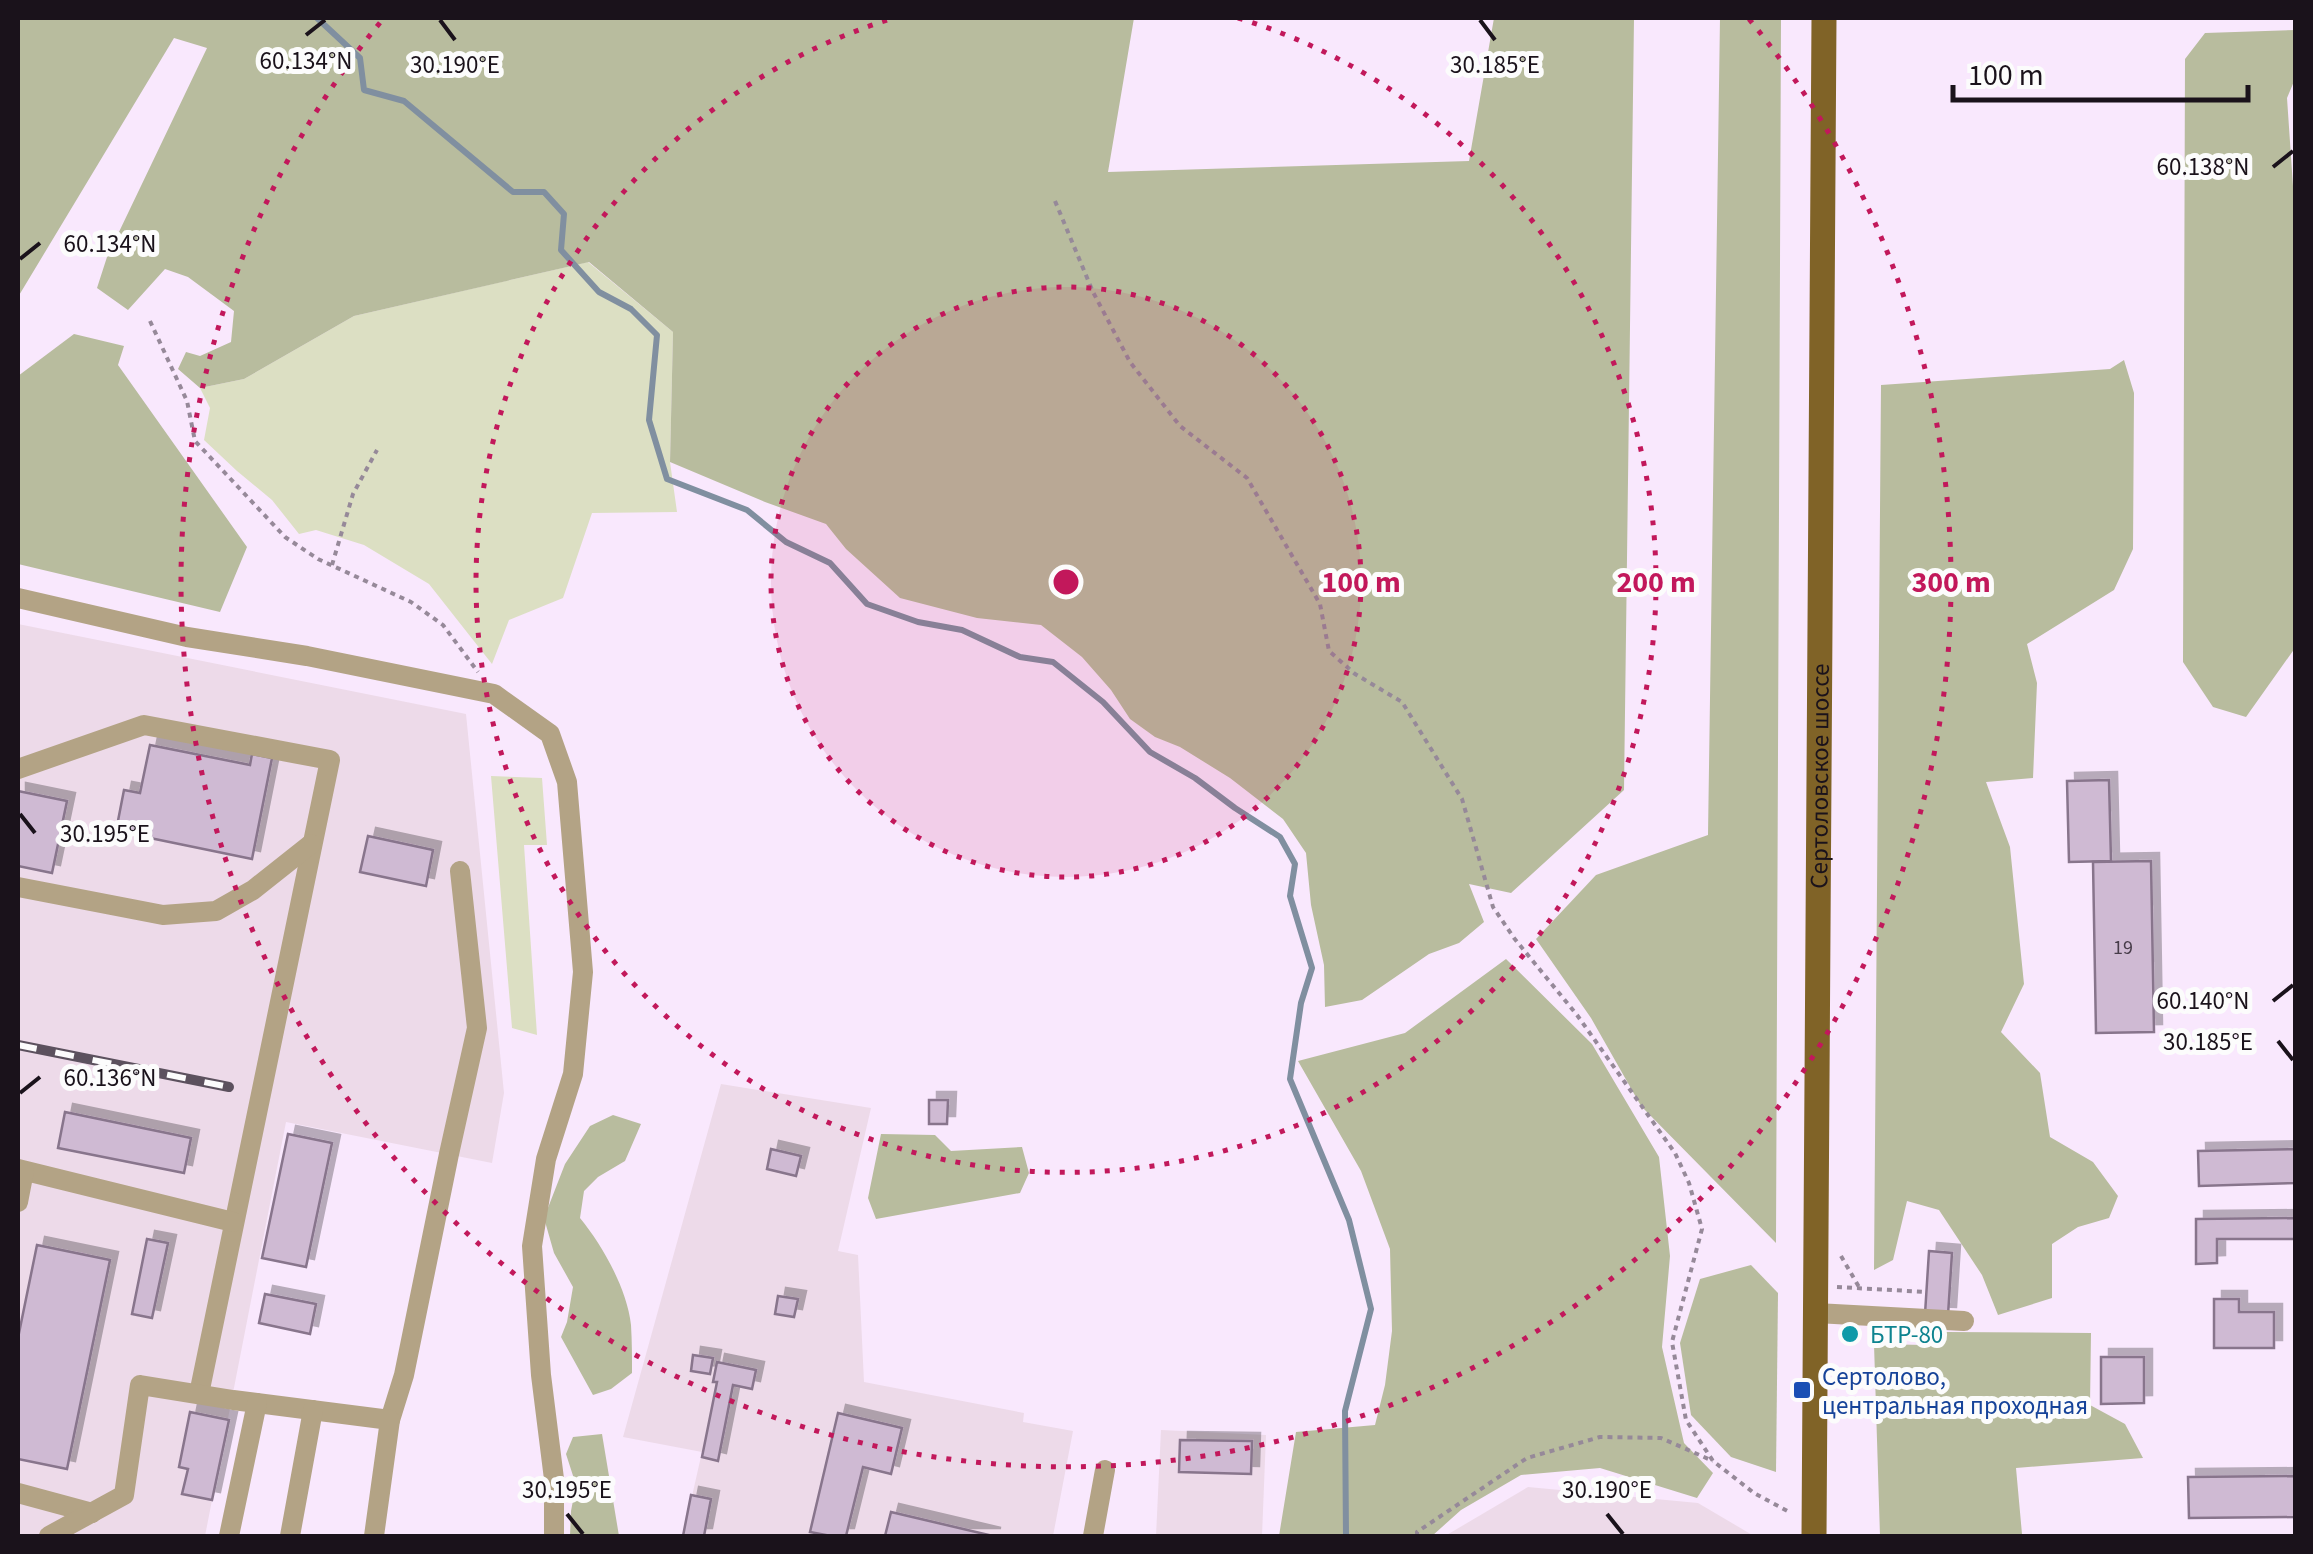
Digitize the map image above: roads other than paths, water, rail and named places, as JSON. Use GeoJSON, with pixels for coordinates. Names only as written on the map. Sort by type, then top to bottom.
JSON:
{"type":"FeatureCollection","features":[{"type":"Feature","properties":{"kind":"main road","name":"Сертоловское шоссе"},"geometry":{"type":"LineString","coordinates":[[1814,1531],[1824,18]]}},
{"type":"Feature","properties":{"kind":"lane"},"geometry":{"type":"LineString","coordinates":[[18,598],[186,637],[307,656],[494,694],[550,734],[567,782],[583,972],[573,1074],[546,1160],[532,1246],[554,1479],[554,1536]]}},
{"type":"Feature","properties":{"kind":"lane"},"geometry":{"type":"LineString","coordinates":[[18,770],[144,725],[330,760],[199,1394]]}},
{"type":"Feature","properties":{"kind":"lane"},"geometry":{"type":"LineString","coordinates":[[18,887],[163,915],[216,911],[253,890],[312,844]]}},
{"type":"Feature","properties":{"kind":"lane"},"geometry":{"type":"LineString","coordinates":[[374,1536],[390,1420],[404,1376],[477,1028],[460,871]]}},
{"type":"Feature","properties":{"kind":"lane"},"geometry":{"type":"LineString","coordinates":[[18,1202],[20,1170],[233,1222]]}},
{"type":"Feature","properties":{"kind":"lane"},"geometry":{"type":"LineString","coordinates":[[1816,1313],[1964,1321]]}},
{"type":"Feature","properties":{"kind":"lane"},"geometry":{"type":"LineString","coordinates":[[48,1536],[124,1496],[140,1385],[390,1420]]}},
{"type":"Feature","properties":{"kind":"lane"},"geometry":{"type":"LineString","coordinates":[[228,1536],[256,1403]]}},
{"type":"Feature","properties":{"kind":"lane"},"geometry":{"type":"LineString","coordinates":[[290,1536],[313,1410]]}},
{"type":"Feature","properties":{"kind":"lane"},"geometry":{"type":"LineString","coordinates":[[1093,1536],[1105,1470]]}},
{"type":"Feature","properties":{"kind":"lane"},"geometry":{"type":"LineString","coordinates":[[18,1494],[92,1513]]}},
{"type":"Feature","properties":{"kind":"waterway"},"geometry":{"type":"LineString","coordinates":[[317,18],[360,58],[364,90],[404,101],[513,192],[544,192],[564,214],[561,250],[599,292],[631,309],[657,335],[649,420],[667,479],[747,510],[786,542],[830,563],[867,604],[918,622],[962,630],[1020,657],[1053,662],[1103,702],[1150,752],[1280,837],[1295,864],[1290,896],[1312,968],[1301,1003],[1290,1079],[1349,1220],[1371,1309],[1345,1411],[1346,1536]]}},
{"type":"Feature","properties":{"kind":"railway"},"geometry":{"type":"LineString","coordinates":[[18,1045],[229,1087]]}},
{"type":"Feature","properties":{"kind":"place","name":"БТР-80"},"geometry":{"type":"Point","coordinates":[1850,1334]}},
{"type":"Feature","properties":{"kind":"place","name":"Сертолово, центральная проходная"},"geometry":{"type":"Point","coordinates":[1802,1390]}}]}
